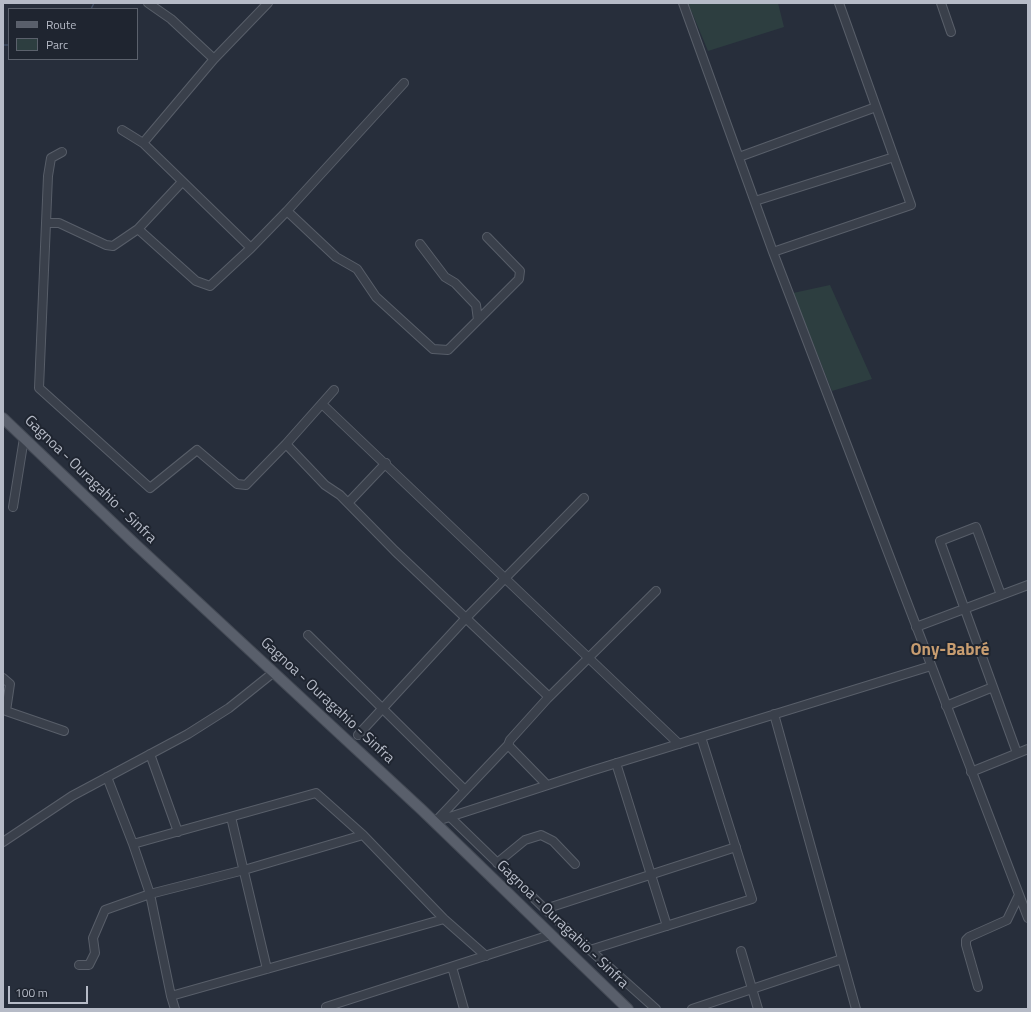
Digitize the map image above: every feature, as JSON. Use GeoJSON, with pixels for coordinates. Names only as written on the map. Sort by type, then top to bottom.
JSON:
{"type":"FeatureCollection","features":[{"type":"Feature","properties":{"kind":"main road","name":"Gagnoa - Ouragahio - Sinfra"},"geometry":{"type":"LineString","coordinates":[[3,418],[133,542],[434,822],[628,1009]]}},
{"type":"Feature","properties":{"kind":"street"},"geometry":{"type":"LineString","coordinates":[[148,3],[171,19],[214,59]]}},
{"type":"Feature","properties":{"kind":"street"},"geometry":{"type":"LineString","coordinates":[[143,144],[214,59],[268,3]]}},
{"type":"Feature","properties":{"kind":"street"},"geometry":{"type":"LineString","coordinates":[[683,3],[773,252],[1028,918]]}},
{"type":"Feature","properties":{"kind":"street"},"geometry":{"type":"LineString","coordinates":[[773,252],[911,205],[839,3]]}},
{"type":"Feature","properties":{"kind":"street"},"geometry":{"type":"LineString","coordinates":[[941,3],[951,32]]}},
{"type":"Feature","properties":{"kind":"street"},"geometry":{"type":"LineString","coordinates":[[138,229],[196,281],[210,286],[251,248],[287,211],[404,83]]}},
{"type":"Feature","properties":{"kind":"street"},"geometry":{"type":"LineString","coordinates":[[739,157],[876,106]]}},
{"type":"Feature","properties":{"kind":"street"},"geometry":{"type":"LineString","coordinates":[[122,130],[143,144],[181,183],[251,248]]}},
{"type":"Feature","properties":{"kind":"street"},"geometry":{"type":"LineString","coordinates":[[62,152],[51,158],[48,176],[39,388],[150,488],[197,450],[237,484],[246,485],[286,444],[334,390]]}},
{"type":"Feature","properties":{"kind":"street"},"geometry":{"type":"LineString","coordinates":[[755,201],[894,157]]}},
{"type":"Feature","properties":{"kind":"street"},"geometry":{"type":"LineString","coordinates":[[47,223],[59,223],[106,245],[113,246],[138,229],[181,183]]}},
{"type":"Feature","properties":{"kind":"street"},"geometry":{"type":"LineString","coordinates":[[287,211],[336,257],[357,268],[376,297],[433,349],[448,350],[519,279],[520,271],[487,237]]}},
{"type":"Feature","properties":{"kind":"street"},"geometry":{"type":"LineString","coordinates":[[420,244],[445,277],[455,282],[476,305],[478,320]]}},
{"type":"Feature","properties":{"kind":"street"},"geometry":{"type":"LineString","coordinates":[[322,404],[506,577],[679,744]]}},
{"type":"Feature","properties":{"kind":"street"},"geometry":{"type":"LineString","coordinates":[[13,507],[24,438]]}},
{"type":"Feature","properties":{"kind":"street"},"geometry":{"type":"LineString","coordinates":[[286,444],[325,484],[340,494],[348,504],[547,695],[547,699]]}},
{"type":"Feature","properties":{"kind":"street"},"geometry":{"type":"LineString","coordinates":[[348,504],[386,463]]}},
{"type":"Feature","properties":{"kind":"street"},"geometry":{"type":"LineString","coordinates":[[358,735],[466,618],[584,498]]}},
{"type":"Feature","properties":{"kind":"street"},"geometry":{"type":"LineString","coordinates":[[1000,595],[976,527],[940,541],[1017,753]]}},
{"type":"Feature","properties":{"kind":"street"},"geometry":{"type":"LineString","coordinates":[[916,627],[1028,585]]}},
{"type":"Feature","properties":{"kind":"street"},"geometry":{"type":"LineString","coordinates":[[434,822],[508,745],[510,740],[547,699],[656,591]]}},
{"type":"Feature","properties":{"kind":"street"},"geometry":{"type":"LineString","coordinates":[[308,635],[465,790]]}},
{"type":"Feature","properties":{"kind":"street"},"geometry":{"type":"LineString","coordinates":[[434,822],[616,763],[931,666]]}},
{"type":"Feature","properties":{"kind":"street"},"geometry":{"type":"LineString","coordinates":[[3,842],[72,796],[188,734],[229,708],[274,672]]}},
{"type":"Feature","properties":{"kind":"street"},"geometry":{"type":"LineString","coordinates":[[3,678],[10,684],[6,711],[64,731]]}},
{"type":"Feature","properties":{"kind":"street"},"geometry":{"type":"LineString","coordinates":[[946,706],[993,687]]}},
{"type":"Feature","properties":{"kind":"street"},"geometry":{"type":"LineString","coordinates":[[774,714],[856,1009]]}},
{"type":"Feature","properties":{"kind":"street"},"geometry":{"type":"LineString","coordinates":[[590,950],[752,899],[701,737]]}},
{"type":"Feature","properties":{"kind":"street"},"geometry":{"type":"LineString","coordinates":[[508,745],[547,785]]}},
{"type":"Feature","properties":{"kind":"street"},"geometry":{"type":"LineString","coordinates":[[972,772],[1028,749]]}},
{"type":"Feature","properties":{"kind":"street"},"geometry":{"type":"LineString","coordinates":[[150,754],[178,832]]}},
{"type":"Feature","properties":{"kind":"street"},"geometry":{"type":"LineString","coordinates":[[616,763],[667,926]]}},
{"type":"Feature","properties":{"kind":"street"},"geometry":{"type":"LineString","coordinates":[[107,777],[133,844],[150,894],[175,1009]]}},
{"type":"Feature","properties":{"kind":"street"},"geometry":{"type":"LineString","coordinates":[[133,844],[316,793],[363,835],[444,919],[486,956]]}},
{"type":"Feature","properties":{"kind":"street"},"geometry":{"type":"LineString","coordinates":[[231,817],[267,969]]}},
{"type":"Feature","properties":{"kind":"street"},"geometry":{"type":"LineString","coordinates":[[450,817],[545,910],[656,1009]]}},
{"type":"Feature","properties":{"kind":"street"},"geometry":{"type":"LineString","coordinates":[[497,863],[525,840],[541,834],[553,841],[575,864]]}},
{"type":"Feature","properties":{"kind":"street"},"geometry":{"type":"LineString","coordinates":[[78,965],[89,965],[95,953],[93,938],[105,910],[150,894],[244,870],[363,835]]}},
{"type":"Feature","properties":{"kind":"street"},"geometry":{"type":"LineString","coordinates":[[545,910],[736,847]]}},
{"type":"Feature","properties":{"kind":"street"},"geometry":{"type":"LineString","coordinates":[[978,987],[966,945],[966,940],[969,937],[1007,920],[1019,895]]}},
{"type":"Feature","properties":{"kind":"street"},"geometry":{"type":"LineString","coordinates":[[172,996],[444,919]]}},
{"type":"Feature","properties":{"kind":"street"},"geometry":{"type":"LineString","coordinates":[[326,1007],[550,935]]}},
{"type":"Feature","properties":{"kind":"street"},"geometry":{"type":"LineString","coordinates":[[741,951],[758,1009]]}},
{"type":"Feature","properties":{"kind":"street"},"geometry":{"type":"LineString","coordinates":[[692,1009],[842,959]]}},
{"type":"Feature","properties":{"kind":"street"},"geometry":{"type":"LineString","coordinates":[[452,967],[464,1009]]}},
{"type":"Feature","properties":{"kind":"green space"},"geometry":{"type":"Polygon","coordinates":[[[688,3],[778,3],[784,27],[708,51],[688,3]]]}},
{"type":"Feature","properties":{"kind":"green space"},"geometry":{"type":"Polygon","coordinates":[[[830,285],[872,379],[832,391],[793,293],[830,285]]]}},
{"type":"Feature","properties":{"kind":"waterway"},"geometry":{"type":"LineString","coordinates":[[92,8],[94,3]]}},
{"type":"Feature","properties":{"kind":"waterway"},"geometry":{"type":"LineString","coordinates":[[3,45],[8,45]]}},
{"type":"Feature","properties":{"kind":"district","name":"Ony-Babré"},"geometry":{"type":"Point","coordinates":[950,651]}}]}
